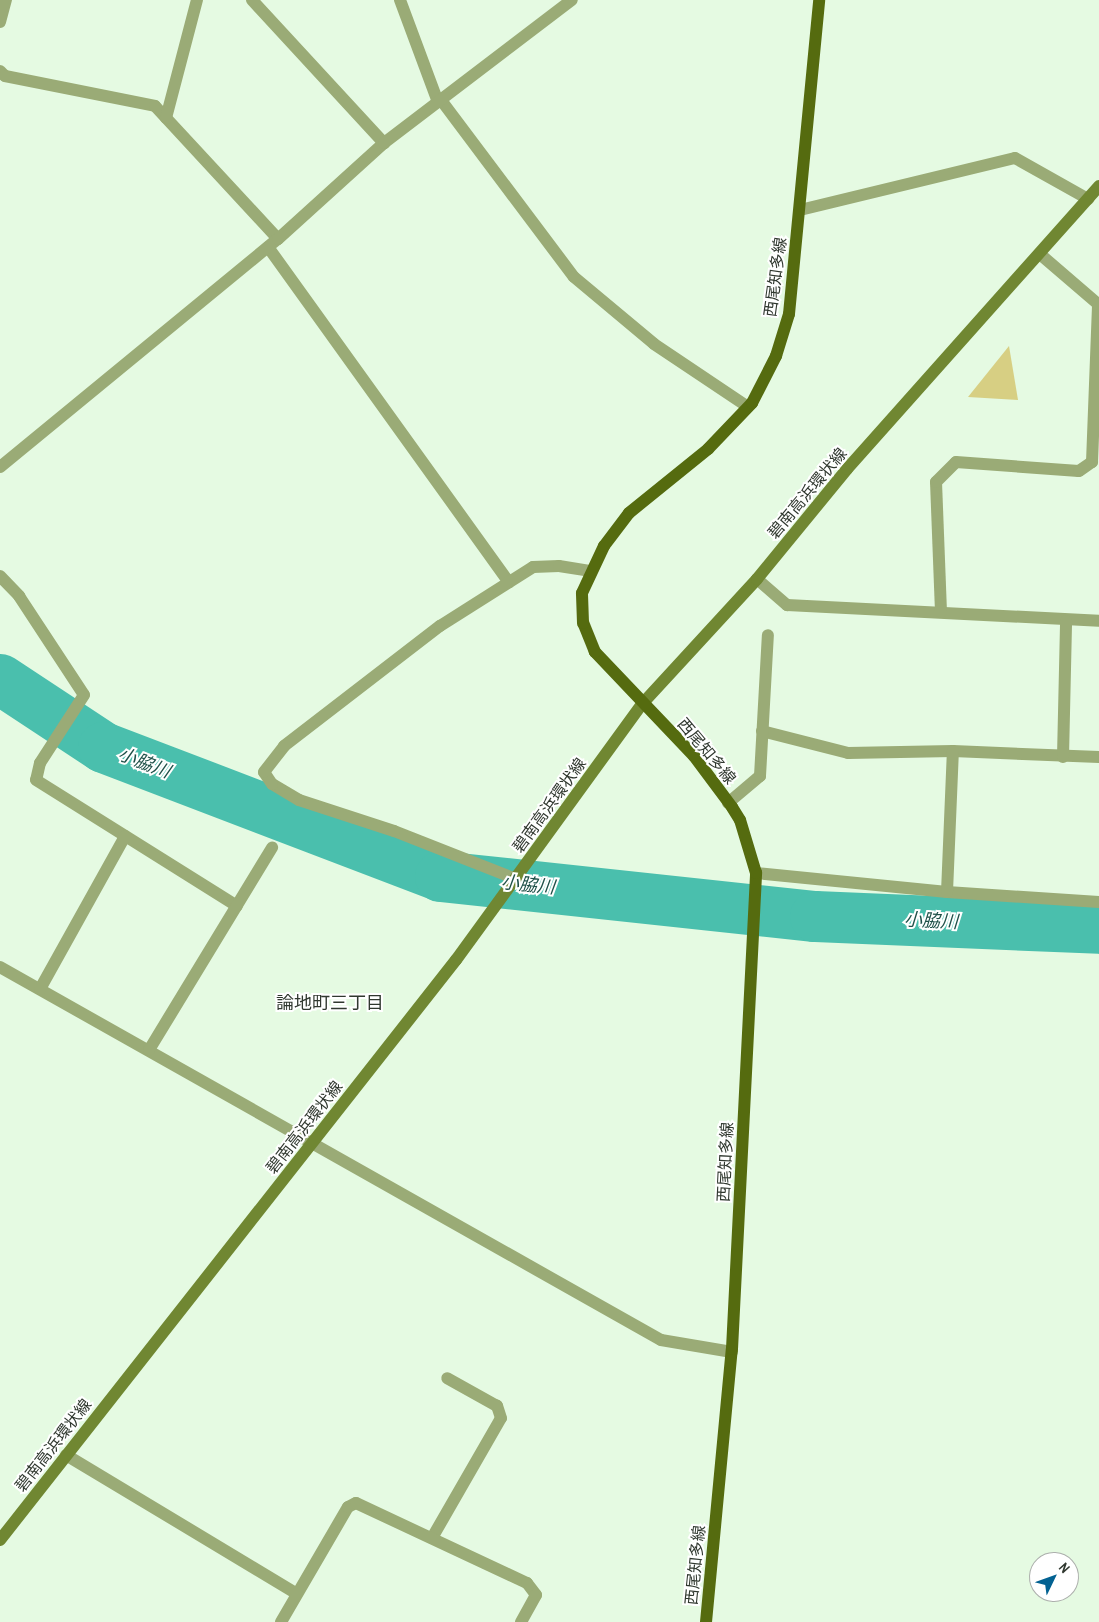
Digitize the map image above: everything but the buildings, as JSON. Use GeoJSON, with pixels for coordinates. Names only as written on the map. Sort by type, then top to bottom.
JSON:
{"type":"FeatureCollection","features":[{"type":"Feature","properties":{"kind":"main road","name":"西尾知多線"},"geometry":{"type":"LineString","coordinates":[[706,1622],[732,1350],[756,873],[740,820],[694,756],[596,652],[582,623],[582,593],[590,571],[629,513],[708,448],[748,408],[776,356],[789,314],[819,0]]}},
{"type":"Feature","properties":{"kind":"main road","name":"碧南高浜環状線"},"geometry":{"type":"LineString","coordinates":[[0,1540],[456,960],[643,703],[757,579],[846,469],[1041,255],[1099,186]]}},
{"type":"Feature","properties":{"kind":"street"},"geometry":{"type":"LineString","coordinates":[[0,22],[6,0]]}},
{"type":"Feature","properties":{"kind":"street"},"geometry":{"type":"LineString","coordinates":[[166,118],[197,0]]}},
{"type":"Feature","properties":{"kind":"street"},"geometry":{"type":"LineString","coordinates":[[252,0],[384,143]]}},
{"type":"Feature","properties":{"kind":"street"},"geometry":{"type":"LineString","coordinates":[[400,0],[439,101],[574,277],[654,344],[748,408]]}},
{"type":"Feature","properties":{"kind":"street"},"geometry":{"type":"LineString","coordinates":[[0,467],[273,243],[384,143],[572,0]]}},
{"type":"Feature","properties":{"kind":"street"},"geometry":{"type":"LineString","coordinates":[[0,70],[4,76],[155,106],[273,243],[509,582]]}},
{"type":"Feature","properties":{"kind":"street"},"geometry":{"type":"LineString","coordinates":[[800,210],[1015,158],[1088,200]]}},
{"type":"Feature","properties":{"kind":"street"},"geometry":{"type":"LineString","coordinates":[[942,612],[936,482],[956,462],[1079,471],[1092,462],[1098,304],[1041,255]]}},
{"type":"Feature","properties":{"kind":"street"},"geometry":{"type":"LineString","coordinates":[[516,879],[394,831],[299,800],[272,784],[264,772],[284,746],[440,626],[533,567],[559,566],[590,571]]}},
{"type":"Feature","properties":{"kind":"street"},"geometry":{"type":"LineString","coordinates":[[0,576],[19,596],[84,695],[40,763],[36,780],[237,906]]}},
{"type":"Feature","properties":{"kind":"street"},"geometry":{"type":"LineString","coordinates":[[757,579],[787,606],[942,612],[1066,621],[1099,621]]}},
{"type":"Feature","properties":{"kind":"street"},"geometry":{"type":"LineString","coordinates":[[1063,757],[1066,621]]}},
{"type":"Feature","properties":{"kind":"street"},"geometry":{"type":"LineString","coordinates":[[728,803],[760,776],[768,635]]}},
{"type":"Feature","properties":{"kind":"street"},"geometry":{"type":"LineString","coordinates":[[762,731],[848,753],[953,751],[1099,757]]}},
{"type":"Feature","properties":{"kind":"street"},"geometry":{"type":"LineString","coordinates":[[947,892],[953,751]]}},
{"type":"Feature","properties":{"kind":"street"},"geometry":{"type":"LineString","coordinates":[[40,989],[125,836]]}},
{"type":"Feature","properties":{"kind":"street"},"geometry":{"type":"LineString","coordinates":[[149,1050],[272,848]]}},
{"type":"Feature","properties":{"kind":"street"},"geometry":{"type":"LineString","coordinates":[[756,873],[947,892],[1099,902]]}},
{"type":"Feature","properties":{"kind":"street"},"geometry":{"type":"LineString","coordinates":[[0,967],[660,1340],[732,1350]]}},
{"type":"Feature","properties":{"kind":"street"},"geometry":{"type":"LineString","coordinates":[[432,1538],[501,1418],[498,1406],[447,1378]]}},
{"type":"Feature","properties":{"kind":"street"},"geometry":{"type":"LineString","coordinates":[[66,1455],[296,1593]]}},
{"type":"Feature","properties":{"kind":"street"},"geometry":{"type":"LineString","coordinates":[[281,1622],[296,1593],[348,1508],[356,1503],[526,1583],[536,1595],[521,1622]]}},
{"type":"Feature","properties":{"kind":"shaded area"},"geometry":{"type":"Polygon","coordinates":[[[1009,346],[1018,400],[968,397],[1009,346]]]}},
{"type":"Feature","properties":{"kind":"waterway","name":"小脇川"},"geometry":{"type":"LineString","coordinates":[[0,679],[103,747],[440,876],[815,916],[1099,928]]}},
{"type":"Feature","properties":{"kind":"district","name":"論地町三丁目"},"geometry":{"type":"Point","coordinates":[330,1003]}}]}
